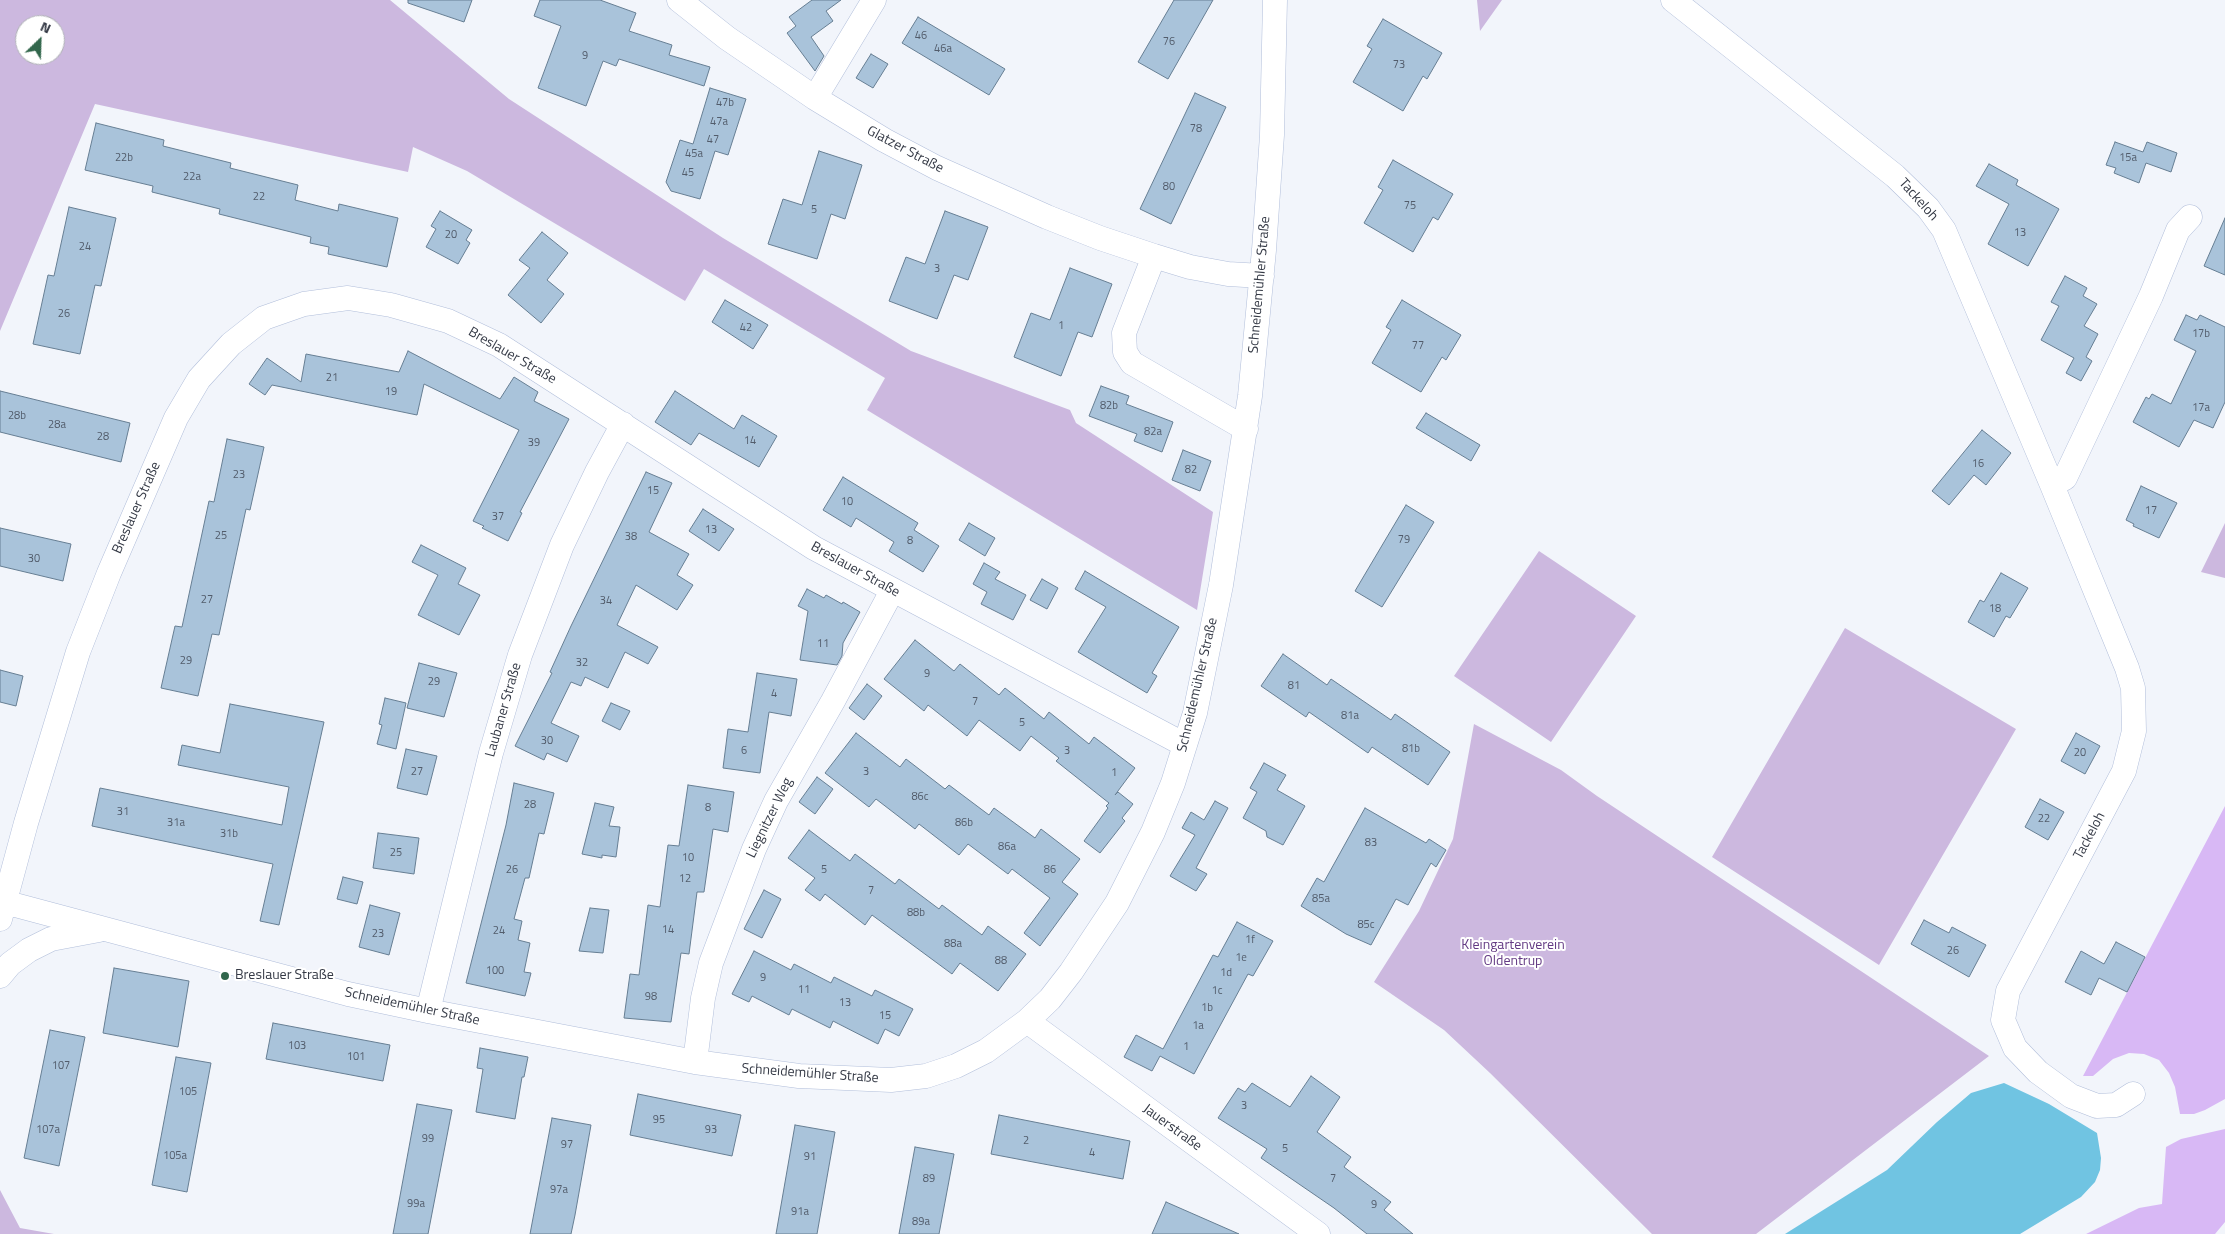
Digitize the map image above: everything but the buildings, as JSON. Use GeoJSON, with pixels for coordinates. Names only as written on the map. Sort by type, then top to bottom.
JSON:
{"type":"FeatureCollection","features":[{"type":"Feature","properties":{"kind":"street","name":"Glatzer Straße"},"geometry":{"type":"LineString","coordinates":[[679,0],[727,38],[816,98],[884,140],[937,168],[1055,220],[1100,238],[1154,256],[1190,267],[1228,274],[1262,276]]}},
{"type":"Feature","properties":{"kind":"street"},"geometry":{"type":"LineString","coordinates":[[816,98],[874,0]]}},
{"type":"Feature","properties":{"kind":"street","name":"Schneidemühler Straße"},"geometry":{"type":"LineString","coordinates":[[2,911],[106,929],[348,994],[428,1012],[695,1062],[799,1076],[891,1080],[926,1076],[956,1066],[986,1051],[1027,1022],[1050,999],[1071,972],[1117,903],[1153,832],[1173,784],[1195,713],[1221,585],[1246,428],[1262,276],[1274,110],[1275,0]]}},
{"type":"Feature","properties":{"kind":"street","name":"Tackeloh"},"geometry":{"type":"LineString","coordinates":[[1673,0],[1896,176],[1928,208],[1944,230],[2052,485],[2129,674],[2133,688],[2134,731],[2124,770],[2008,991],[2003,1020],[2015,1048],[2038,1072],[2071,1096],[2097,1106],[2116,1105],[2133,1094]]}},
{"type":"Feature","properties":{"kind":"street"},"geometry":{"type":"LineString","coordinates":[[2052,485],[2065,478],[2147,304],[2178,230],[2190,217]]}},
{"type":"Feature","properties":{"kind":"street"},"geometry":{"type":"LineString","coordinates":[[1154,256],[1124,333],[1123,342],[1127,357],[1144,370],[1246,428]]}},
{"type":"Feature","properties":{"kind":"street","name":"Breslauer Straße"},"geometry":{"type":"LineString","coordinates":[[2,911],[60,708],[78,652],[109,573],[176,418],[199,379],[231,344],[264,318],[304,304],[348,298],[392,305],[448,320],[499,345],[814,548],[1185,745]]}},
{"type":"Feature","properties":{"kind":"street","name":"Laubaner Straße"},"geometry":{"type":"LineString","coordinates":[[428,1012],[491,753],[520,655],[562,545],[597,472],[623,424]]}},
{"type":"Feature","properties":{"kind":"street","name":"Liegnitzer Weg"},"geometry":{"type":"LineString","coordinates":[[695,1062],[703,998],[711,963],[754,849],[776,801],[833,701],[892,591]]}},
{"type":"Feature","properties":{"kind":"street"},"geometry":{"type":"LineString","coordinates":[[0,976],[10,964],[29,950],[51,939],[106,929]]}},
{"type":"Feature","properties":{"kind":"street","name":"Jauerstraße"},"geometry":{"type":"LineString","coordinates":[[1027,1022],[1318,1234]]}},
{"type":"Feature","properties":{"kind":"green space"},"geometry":{"type":"Polygon","coordinates":[[[0,0],[390,0],[509,99],[723,238],[911,351],[1070,410],[1076,423],[1213,512],[1197,610],[867,410],[885,378],[704,269],[685,301],[467,171],[413,147],[408,172],[95,104],[0,331],[0,0]]]}},
{"type":"Feature","properties":{"kind":"green space"},"geometry":{"type":"Polygon","coordinates":[[[1477,0],[1502,0],[1480,31],[1477,0]]]}},
{"type":"Feature","properties":{"kind":"green space"},"geometry":{"type":"Polygon","coordinates":[[[2225,523],[2225,578],[2201,572],[2225,523]]]}},
{"type":"Feature","properties":{"kind":"green space"},"geometry":{"type":"Polygon","coordinates":[[[1539,551],[1636,616],[1551,742],[1454,676],[1539,551]]]}},
{"type":"Feature","properties":{"kind":"green space"},"geometry":{"type":"Polygon","coordinates":[[[1845,628],[2016,729],[1879,965],[1712,857],[1845,628]]]}},
{"type":"Feature","properties":{"kind":"green space","name":"Kleingartenverein Oldentrup"},"geometry":{"type":"Polygon","coordinates":[[[1474,724],[1561,770],[1597,796],[1989,1056],[1756,1234],[1652,1234],[1490,1073],[1444,1030],[1374,982],[1419,911],[1453,839],[1474,724]]]}},
{"type":"Feature","properties":{"kind":"green space"},"geometry":{"type":"Polygon","coordinates":[[[0,1190],[20,1228],[54,1234],[0,1234],[0,1190]]]}},
{"type":"Feature","properties":{"kind":"shaded area"},"geometry":{"type":"Polygon","coordinates":[[[2225,806],[2225,1099],[2194,1114],[2180,1114],[2175,1087],[2169,1073],[2159,1060],[2144,1054],[2129,1053],[2113,1059],[2093,1076],[2083,1076],[2225,806]]]}},
{"type":"Feature","properties":{"kind":"shaded area"},"geometry":{"type":"Polygon","coordinates":[[[2225,1129],[2225,1222],[2215,1234],[2086,1234],[2139,1208],[2162,1204],[2166,1147],[2181,1139],[2225,1129]]]}},
{"type":"Feature","properties":{"kind":"water"},"geometry":{"type":"Polygon","coordinates":[[[2004,1083],[2049,1104],[2097,1133],[2101,1158],[2100,1170],[2095,1182],[2081,1197],[2020,1234],[1785,1234],[1887,1170],[1937,1122],[1971,1093],[2004,1083]]]}},
{"type":"Feature","properties":{"kind":"place","name":"Breslauer Straße"},"geometry":{"type":"Point","coordinates":[225,976]}}]}
